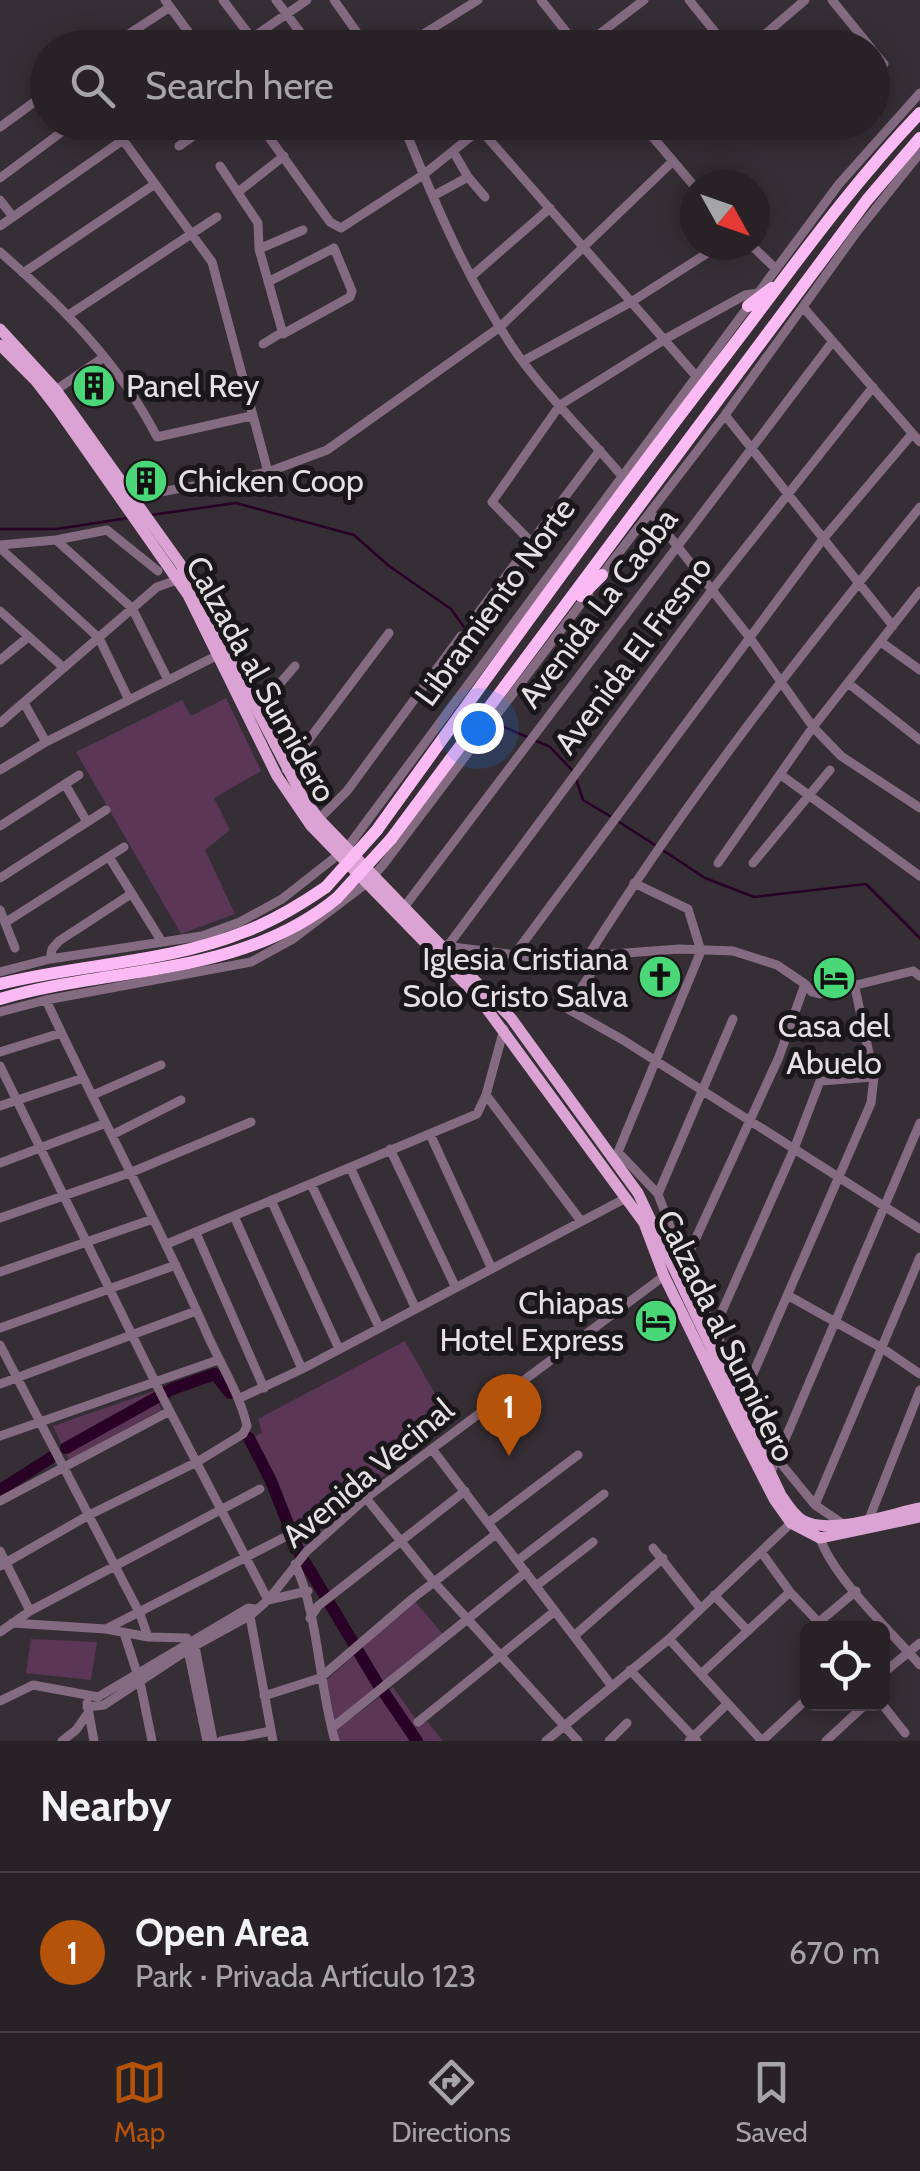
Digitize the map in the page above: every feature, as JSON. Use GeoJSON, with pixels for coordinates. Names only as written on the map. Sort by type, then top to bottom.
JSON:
{"type":"FeatureCollection","features":[{"type":"Feature","properties":{"kind":"highway","name":"Libramiento Norte"},"geometry":{"type":"LineString","coordinates":[[0,984],[205,944],[274,918],[326,887],[779,275],[920,114]]}},
{"type":"Feature","properties":{"kind":"highway","name":"Libramiento Norte"},"geometry":{"type":"LineString","coordinates":[[0,999],[251,947],[337,898],[397,839],[544,634],[867,200],[920,138]]}},
{"type":"Feature","properties":{"kind":"highway"},"geometry":{"type":"LineString","coordinates":[[748,306],[779,275]]}},
{"type":"Feature","properties":{"kind":"highway"},"geometry":{"type":"LineString","coordinates":[[788,328],[802,290]]}},
{"type":"Feature","properties":{"kind":"highway"},"geometry":{"type":"LineString","coordinates":[[544,634],[602,575]]}},
{"type":"Feature","properties":{"kind":"highway"},"geometry":{"type":"LineString","coordinates":[[525,623],[535,594]]}},
{"type":"Feature","properties":{"kind":"main road","name":"Calzada al Sumidero"},"geometry":{"type":"LineString","coordinates":[[0,329],[56,390],[63,408]]}},
{"type":"Feature","properties":{"kind":"main road","name":"Calzada al Sumidero"},"geometry":{"type":"LineString","coordinates":[[0,345],[63,408],[131,500],[177,580],[198,603],[218,655],[276,776],[311,826],[343,852],[440,950],[562,1099],[644,1223],[664,1276],[742,1424],[774,1499],[790,1523]]}},
{"type":"Feature","properties":{"kind":"main road"},"geometry":{"type":"LineString","coordinates":[[148,527],[198,603],[286,770],[343,852]]}},
{"type":"Feature","properties":{"kind":"main road"},"geometry":{"type":"LineString","coordinates":[[370,878],[406,906],[440,950],[512,1018],[562,1099],[615,1154],[680,1267],[742,1400],[742,1424],[759,1447],[796,1517],[829,1527],[920,1508]]}},
{"type":"Feature","properties":{"kind":"main road"},"geometry":{"type":"LineString","coordinates":[[790,1523],[820,1538],[920,1518]]}},
{"type":"Feature","properties":{"kind":"street"},"geometry":{"type":"LineString","coordinates":[[223,0],[246,30]]}},
{"type":"Feature","properties":{"kind":"street"},"geometry":{"type":"LineString","coordinates":[[276,0],[298,30]]}},
{"type":"Feature","properties":{"kind":"street"},"geometry":{"type":"LineString","coordinates":[[263,30],[307,0]]}},
{"type":"Feature","properties":{"kind":"street"},"geometry":{"type":"LineString","coordinates":[[334,0],[355,30]]}},
{"type":"Feature","properties":{"kind":"street"},"geometry":{"type":"LineString","coordinates":[[430,30],[478,0]]}},
{"type":"Feature","properties":{"kind":"street"},"geometry":{"type":"LineString","coordinates":[[541,0],[565,30]]}},
{"type":"Feature","properties":{"kind":"street"},"geometry":{"type":"LineString","coordinates":[[604,30],[644,0]]}},
{"type":"Feature","properties":{"kind":"street"},"geometry":{"type":"LineString","coordinates":[[689,0],[713,30]]}},
{"type":"Feature","properties":{"kind":"street"},"geometry":{"type":"LineString","coordinates":[[769,30],[805,0]]}},
{"type":"Feature","properties":{"kind":"street"},"geometry":{"type":"LineString","coordinates":[[832,0],[856,30]]}},
{"type":"Feature","properties":{"kind":"street"},"geometry":{"type":"LineString","coordinates":[[132,30],[167,4],[186,30]]}},
{"type":"Feature","properties":{"kind":"street","name":"Libramiento Norte"},"geometry":{"type":"LineString","coordinates":[[890,127],[920,93]]}},
{"type":"Feature","properties":{"kind":"street"},"geometry":{"type":"LineString","coordinates":[[0,127],[30,105]]}},
{"type":"Feature","properties":{"kind":"street"},"geometry":{"type":"LineString","coordinates":[[0,178],[52,140]]}},
{"type":"Feature","properties":{"kind":"street"},"geometry":{"type":"LineString","coordinates":[[0,226],[124,140],[212,262],[268,472]]}},
{"type":"Feature","properties":{"kind":"street"},"geometry":{"type":"LineString","coordinates":[[180,146],[188,140]]}},
{"type":"Feature","properties":{"kind":"street"},"geometry":{"type":"LineString","coordinates":[[272,140],[330,222],[341,228]]}},
{"type":"Feature","properties":{"kind":"street"},"geometry":{"type":"LineString","coordinates":[[409,140],[433,196],[500,327],[523,361],[621,476]]}},
{"type":"Feature","properties":{"kind":"street"},"geometry":{"type":"LineString","coordinates":[[341,228],[467,140]]}},
{"type":"Feature","properties":{"kind":"street"},"geometry":{"type":"LineString","coordinates":[[495,140],[696,376]]}},
{"type":"Feature","properties":{"kind":"street"},"geometry":{"type":"LineString","coordinates":[[657,140],[680,171]]}},
{"type":"Feature","properties":{"kind":"street","name":"Libramiento Norte"},"geometry":{"type":"LineString","coordinates":[[0,972],[50,959],[202,936],[240,922],[312,878],[374,824],[621,476],[758,293],[779,275],[840,184],[879,140]]}},
{"type":"Feature","properties":{"kind":"street"},"geometry":{"type":"LineString","coordinates":[[453,152],[484,197]]}},
{"type":"Feature","properties":{"kind":"street"},"geometry":{"type":"LineString","coordinates":[[0,1012],[251,962],[293,939],[370,878],[725,416],[856,233],[920,153]]}},
{"type":"Feature","properties":{"kind":"street"},"geometry":{"type":"LineString","coordinates":[[238,192],[284,156]]}},
{"type":"Feature","properties":{"kind":"street"},"geometry":{"type":"LineString","coordinates":[[131,500],[268,472],[327,450],[500,327],[672,162]]}},
{"type":"Feature","properties":{"kind":"street"},"geometry":{"type":"LineString","coordinates":[[220,166],[258,223],[259,249],[284,333]]}},
{"type":"Feature","properties":{"kind":"street"},"geometry":{"type":"LineString","coordinates":[[433,196],[468,177]]}},
{"type":"Feature","properties":{"kind":"street"},"geometry":{"type":"LineString","coordinates":[[24,272],[155,184]]}},
{"type":"Feature","properties":{"kind":"street"},"geometry":{"type":"LineString","coordinates":[[318,204],[330,196]]}},
{"type":"Feature","properties":{"kind":"street"},"geometry":{"type":"LineString","coordinates":[[0,200],[13,217]]}},
{"type":"Feature","properties":{"kind":"street"},"geometry":{"type":"LineString","coordinates":[[473,275],[550,208]]}},
{"type":"Feature","properties":{"kind":"street"},"geometry":{"type":"LineString","coordinates":[[70,314],[216,217]]}},
{"type":"Feature","properties":{"kind":"street"},"geometry":{"type":"LineString","coordinates":[[268,282],[334,248],[342,236],[341,228]]}},
{"type":"Feature","properties":{"kind":"street"},"geometry":{"type":"LineString","coordinates":[[259,249],[303,230]]}},
{"type":"Feature","properties":{"kind":"street"},"geometry":{"type":"LineString","coordinates":[[263,344],[352,294],[334,248]]}},
{"type":"Feature","properties":{"kind":"street"},"geometry":{"type":"LineString","coordinates":[[0,252],[70,314],[125,384],[156,436],[251,416]]}},
{"type":"Feature","properties":{"kind":"street"},"geometry":{"type":"LineString","coordinates":[[523,361],[631,302],[697,260]]}},
{"type":"Feature","properties":{"kind":"street"},"geometry":{"type":"LineString","coordinates":[[765,260],[779,275]]}},
{"type":"Feature","properties":{"kind":"street"},"geometry":{"type":"LineString","coordinates":[[530,542],[492,502],[560,405],[667,338],[744,295],[758,293]]}},
{"type":"Feature","properties":{"kind":"street"},"geometry":{"type":"LineString","coordinates":[[803,308],[920,442]]}},
{"type":"Feature","properties":{"kind":"street","name":"Avenida La Caoba"},"geometry":{"type":"LineString","coordinates":[[406,906],[833,342]]}},
{"type":"Feature","properties":{"kind":"street"},"geometry":{"type":"LineString","coordinates":[[56,390],[104,357]]}},
{"type":"Feature","properties":{"kind":"street","name":"Avenida El Fresno"},"geometry":{"type":"LineString","coordinates":[[440,950],[450,943],[712,590],[873,388]]}},
{"type":"Feature","properties":{"kind":"street"},"geometry":{"type":"LineString","coordinates":[[725,416],[893,626]]}},
{"type":"Feature","properties":{"kind":"street"},"geometry":{"type":"LineString","coordinates":[[514,956],[822,539],[912,434]]}},
{"type":"Feature","properties":{"kind":"street"},"geometry":{"type":"LineString","coordinates":[[474,620],[600,450]]}},
{"type":"Feature","properties":{"kind":"street"},"geometry":{"type":"LineString","coordinates":[[588,956],[634,883],[780,680],[920,507]]}},
{"type":"Feature","properties":{"kind":"street"},"geometry":{"type":"LineString","coordinates":[[651,513],[750,638],[813,727],[841,756],[920,808]]}},
{"type":"Feature","properties":{"kind":"street"},"geometry":{"type":"LineString","coordinates":[[0,547],[107,530],[158,571]]}},
{"type":"Feature","properties":{"kind":"street"},"geometry":{"type":"LineString","coordinates":[[56,540],[132,608],[168,680]]}},
{"type":"Feature","properties":{"kind":"street"},"geometry":{"type":"LineString","coordinates":[[0,547],[99,638],[129,700]]}},
{"type":"Feature","properties":{"kind":"street"},"geometry":{"type":"LineString","coordinates":[[146,562],[161,555]]}},
{"type":"Feature","properties":{"kind":"street"},"geometry":{"type":"LineString","coordinates":[[157,586],[161,555]]}},
{"type":"Feature","properties":{"kind":"street"},"geometry":{"type":"LineString","coordinates":[[0,723],[157,586],[177,580]]}},
{"type":"Feature","properties":{"kind":"street"},"geometry":{"type":"LineString","coordinates":[[718,863],[813,727],[918,597]]}},
{"type":"Feature","properties":{"kind":"street"},"geometry":{"type":"LineString","coordinates":[[0,612],[64,668]]}},
{"type":"Feature","properties":{"kind":"street"},"geometry":{"type":"LineString","coordinates":[[286,770],[388,632]]}},
{"type":"Feature","properties":{"kind":"street"},"geometry":{"type":"LineString","coordinates":[[319,819],[347,790],[461,636]]}},
{"type":"Feature","properties":{"kind":"street"},"geometry":{"type":"LineString","coordinates":[[0,660],[28,637]]}},
{"type":"Feature","properties":{"kind":"street"},"geometry":{"type":"LineString","coordinates":[[881,642],[920,670]]}},
{"type":"Feature","properties":{"kind":"street"},"geometry":{"type":"LineString","coordinates":[[0,754],[4,768],[46,742],[218,655]]}},
{"type":"Feature","properties":{"kind":"street"},"geometry":{"type":"LineString","coordinates":[[256,710],[295,666]]}},
{"type":"Feature","properties":{"kind":"street"},"geometry":{"type":"LineString","coordinates":[[848,683],[920,740]]}},
{"type":"Feature","properties":{"kind":"street"},"geometry":{"type":"LineString","coordinates":[[24,703],[46,742]]}},
{"type":"Feature","properties":{"kind":"street"},"geometry":{"type":"LineString","coordinates":[[753,864],[830,770]]}},
{"type":"Feature","properties":{"kind":"street"},"geometry":{"type":"LineString","coordinates":[[0,826],[79,774]]}},
{"type":"Feature","properties":{"kind":"street"},"geometry":{"type":"LineString","coordinates":[[781,775],[920,876]]}},
{"type":"Feature","properties":{"kind":"street"},"geometry":{"type":"LineString","coordinates":[[65,784],[87,822]]}},
{"type":"Feature","properties":{"kind":"street"},"geometry":{"type":"LineString","coordinates":[[0,878],[106,810]]}},
{"type":"Feature","properties":{"kind":"street"},"geometry":{"type":"LineString","coordinates":[[374,824],[373,830],[383,840],[397,839]]}},
{"type":"Feature","properties":{"kind":"street"},"geometry":{"type":"LineString","coordinates":[[6,922],[124,847]]}},
{"type":"Feature","properties":{"kind":"street"},"geometry":{"type":"LineString","coordinates":[[110,857],[162,942]]}},
{"type":"Feature","properties":{"kind":"street"},"geometry":{"type":"LineString","coordinates":[[312,878],[331,875],[341,884],[341,894],[328,913]]}},
{"type":"Feature","properties":{"kind":"street"},"geometry":{"type":"LineString","coordinates":[[634,883],[688,908],[701,950],[615,1154],[658,1194],[680,1267],[715,1327],[742,1400]]}},
{"type":"Feature","properties":{"kind":"street"},"geometry":{"type":"LineString","coordinates":[[50,959],[59,941],[131,894]]}},
{"type":"Feature","properties":{"kind":"street"},"geometry":{"type":"LineString","coordinates":[[0,910],[14,948]]}},
{"type":"Feature","properties":{"kind":"street"},"geometry":{"type":"LineString","coordinates":[[440,950],[546,959],[604,953],[733,951],[777,965],[820,994],[913,971],[920,976]]}},
{"type":"Feature","properties":{"kind":"street"},"geometry":{"type":"LineString","coordinates":[[604,953],[568,1009],[704,1090],[920,1229]]}},
{"type":"Feature","properties":{"kind":"street"},"geometry":{"type":"LineString","coordinates":[[680,1267],[779,1057],[805,984]]}},
{"type":"Feature","properties":{"kind":"street"},"geometry":{"type":"LineString","coordinates":[[742,1400],[871,1103],[874,1077],[854,984]]}},
{"type":"Feature","properties":{"kind":"street"},"geometry":{"type":"LineString","coordinates":[[3,1564],[89,1514],[196,1462],[243,1434],[247,1426],[240,1398],[218,1360],[167,1244],[46,1000]]}},
{"type":"Feature","properties":{"kind":"street"},"geometry":{"type":"LineString","coordinates":[[658,1194],[733,1019]]}},
{"type":"Feature","properties":{"kind":"street"},"geometry":{"type":"LineString","coordinates":[[167,1244],[477,1114],[486,1096],[504,1029]]}},
{"type":"Feature","properties":{"kind":"street"},"geometry":{"type":"LineString","coordinates":[[0,1052],[61,1032]]}},
{"type":"Feature","properties":{"kind":"street"},"geometry":{"type":"LineString","coordinates":[[92,1094],[161,1065]]}},
{"type":"Feature","properties":{"kind":"street"},"geometry":{"type":"LineString","coordinates":[[0,1066],[163,1398],[268,1600],[308,1591]]}},
{"type":"Feature","properties":{"kind":"street"},"geometry":{"type":"LineString","coordinates":[[715,1327],[820,1081],[874,1077]]}},
{"type":"Feature","properties":{"kind":"street"},"geometry":{"type":"LineString","coordinates":[[0,1106],[83,1078]]}},
{"type":"Feature","properties":{"kind":"street"},"geometry":{"type":"LineString","coordinates":[[486,1096],[580,1221]]}},
{"type":"Feature","properties":{"kind":"street"},"geometry":{"type":"LineString","coordinates":[[112,1136],[181,1100]]}},
{"type":"Feature","properties":{"kind":"street"},"geometry":{"type":"LineString","coordinates":[[0,1218],[132,1172],[251,1122]]}},
{"type":"Feature","properties":{"kind":"street"},"geometry":{"type":"LineString","coordinates":[[0,1163],[106,1123]]}},
{"type":"Feature","properties":{"kind":"street"},"geometry":{"type":"LineString","coordinates":[[771,1472],[920,1123]]}},
{"type":"Feature","properties":{"kind":"street"},"geometry":{"type":"LineString","coordinates":[[430,1134],[491,1267]]}},
{"type":"Feature","properties":{"kind":"street"},"geometry":{"type":"LineString","coordinates":[[390,1150],[456,1286]]}},
{"type":"Feature","properties":{"kind":"street"},"geometry":{"type":"LineString","coordinates":[[350,1167],[415,1307]]}},
{"type":"Feature","properties":{"kind":"street"},"geometry":{"type":"LineString","coordinates":[[311,1184],[379,1327]]}},
{"type":"Feature","properties":{"kind":"street"},"geometry":{"type":"LineString","coordinates":[[240,1398],[626,1198]]}},
{"type":"Feature","properties":{"kind":"street"},"geometry":{"type":"LineString","coordinates":[[271,1200],[339,1348]]}},
{"type":"Feature","properties":{"kind":"street"},"geometry":{"type":"LineString","coordinates":[[234,1216],[302,1369]]}},
{"type":"Feature","properties":{"kind":"street"},"geometry":{"type":"LineString","coordinates":[[0,1272],[154,1219]]}},
{"type":"Feature","properties":{"kind":"street"},"geometry":{"type":"LineString","coordinates":[[196,1232],[264,1388]]}},
{"type":"Feature","properties":{"kind":"street"},"geometry":{"type":"LineString","coordinates":[[815,1505],[920,1258]]}},
{"type":"Feature","properties":{"kind":"street"},"geometry":{"type":"LineString","coordinates":[[0,1328],[176,1265]]}},
{"type":"Feature","properties":{"kind":"street","name":"Avenida Vecinal"},"geometry":{"type":"LineString","coordinates":[[138,1678],[190,1643],[268,1600],[295,1564],[366,1498],[664,1276]]}},
{"type":"Feature","properties":{"kind":"street"},"geometry":{"type":"LineString","coordinates":[[789,1296],[920,1374]]}},
{"type":"Feature","properties":{"kind":"street"},"geometry":{"type":"LineString","coordinates":[[0,1384],[196,1311]]}},
{"type":"Feature","properties":{"kind":"street"},"geometry":{"type":"LineString","coordinates":[[0,1345],[140,1614],[148,1637]]}},
{"type":"Feature","properties":{"kind":"street"},"geometry":{"type":"LineString","coordinates":[[0,1436],[218,1360]]}},
{"type":"Feature","properties":{"kind":"street"},"geometry":{"type":"LineString","coordinates":[[869,1518],[920,1390]]}},
{"type":"Feature","properties":{"kind":"street"},"geometry":{"type":"LineString","coordinates":[[0,1502],[170,1411]]}},
{"type":"Feature","properties":{"kind":"street"},"geometry":{"type":"LineString","coordinates":[[759,1447],[778,1460],[815,1505],[844,1524]]}},
{"type":"Feature","properties":{"kind":"street"},"geometry":{"type":"LineString","coordinates":[[432,1450],[611,1686]]}},
{"type":"Feature","properties":{"kind":"street"},"geometry":{"type":"LineString","coordinates":[[488,1523],[578,1455]]}},
{"type":"Feature","properties":{"kind":"street"},"geometry":{"type":"LineString","coordinates":[[0,1632],[30,1611],[260,1489]]}},
{"type":"Feature","properties":{"kind":"street"},"geometry":{"type":"LineString","coordinates":[[310,1618],[318,1606],[465,1492]]}},
{"type":"Feature","properties":{"kind":"street"},"geometry":{"type":"LineString","coordinates":[[517,1561],[604,1494]]}},
{"type":"Feature","properties":{"kind":"street"},"geometry":{"type":"LineString","coordinates":[[366,1498],[433,1581],[578,1741]]}},
{"type":"Feature","properties":{"kind":"street"},"geometry":{"type":"LineString","coordinates":[[546,1741],[669,1639],[790,1523]]}},
{"type":"Feature","properties":{"kind":"street"},"geometry":{"type":"LineString","coordinates":[[264,1696],[320,1678],[433,1581],[496,1534]]}},
{"type":"Feature","properties":{"kind":"street"},"geometry":{"type":"LineString","coordinates":[[106,1630],[283,1538]]}},
{"type":"Feature","properties":{"kind":"street"},"geometry":{"type":"LineString","coordinates":[[820,1538],[824,1552],[920,1665]]}},
{"type":"Feature","properties":{"kind":"street"},"geometry":{"type":"LineString","coordinates":[[536,1586],[594,1542]]}},
{"type":"Feature","properties":{"kind":"street"},"geometry":{"type":"LineString","coordinates":[[653,1548],[700,1608]]}},
{"type":"Feature","properties":{"kind":"street"},"geometry":{"type":"LineString","coordinates":[[0,1550],[3,1564],[30,1611]]}},
{"type":"Feature","properties":{"kind":"street"},"geometry":{"type":"LineString","coordinates":[[762,1552],[790,1592],[817,1621]]}},
{"type":"Feature","properties":{"kind":"street"},"geometry":{"type":"LineString","coordinates":[[574,1636],[663,1558]]}},
{"type":"Feature","properties":{"kind":"street"},"geometry":{"type":"LineString","coordinates":[[295,1564],[308,1591],[320,1678],[335,1741]]}},
{"type":"Feature","properties":{"kind":"street"},"geometry":{"type":"LineString","coordinates":[[332,1728],[526,1572]]}},
{"type":"Feature","properties":{"kind":"street"},"geometry":{"type":"LineString","coordinates":[[825,1621],[856,1591]]}},
{"type":"Feature","properties":{"kind":"street"},"geometry":{"type":"LineString","coordinates":[[702,1673],[790,1592]]}},
{"type":"Feature","properties":{"kind":"street"},"geometry":{"type":"LineString","coordinates":[[714,1595],[748,1631]]}},
{"type":"Feature","properties":{"kind":"street"},"geometry":{"type":"LineString","coordinates":[[221,1741],[272,1736],[252,1611]]}},
{"type":"Feature","properties":{"kind":"street"},"geometry":{"type":"LineString","coordinates":[[418,1722],[555,1611]]}},
{"type":"Feature","properties":{"kind":"street"},"geometry":{"type":"LineString","coordinates":[[12,1624],[106,1630],[190,1643],[210,1741]]}},
{"type":"Feature","properties":{"kind":"street"},"geometry":{"type":"LineString","coordinates":[[124,1633],[152,1741]]}},
{"type":"Feature","properties":{"kind":"street"},"geometry":{"type":"LineString","coordinates":[[669,1639],[762,1741],[800,1705]]}},
{"type":"Feature","properties":{"kind":"street"},"geometry":{"type":"LineString","coordinates":[[890,1668],[920,1643]]}},
{"type":"Feature","properties":{"kind":"street"},"geometry":{"type":"LineString","coordinates":[[630,1670],[693,1740],[726,1705]]}},
{"type":"Feature","properties":{"kind":"street"},"geometry":{"type":"LineString","coordinates":[[0,1702],[33,1685],[98,1696],[138,1678]]}},
{"type":"Feature","properties":{"kind":"street"},"geometry":{"type":"LineString","coordinates":[[62,1741],[76,1730],[88,1710],[100,1707],[138,1678]]}},
{"type":"Feature","properties":{"kind":"street"},"geometry":{"type":"LineString","coordinates":[[86,1695],[94,1741]]}},
{"type":"Feature","properties":{"kind":"street"},"geometry":{"type":"LineString","coordinates":[[826,1741],[858,1711]]}},
{"type":"Feature","properties":{"kind":"street"},"geometry":{"type":"LineString","coordinates":[[888,1711],[905,1733]]}},
{"type":"Feature","properties":{"kind":"street"},"geometry":{"type":"LineString","coordinates":[[609,1741],[627,1723]]}},
{"type":"Feature","properties":{"kind":"shaded area"},"geometry":{"type":"Polygon","coordinates":[[[226,698],[261,771],[214,798],[230,830],[205,850],[235,914],[181,934],[76,752],[182,700],[191,716],[226,698]]]}},
{"type":"Feature","properties":{"kind":"shaded area"},"geometry":{"type":"Polygon","coordinates":[[[405,1341],[447,1415],[420,1433],[422,1446],[373,1484],[303,1548],[251,1438],[262,1433],[258,1419],[405,1341]]]}},
{"type":"Feature","properties":{"kind":"shaded area"},"geometry":{"type":"Polygon","coordinates":[[[154,1391],[161,1410],[69,1460],[53,1426],[154,1391]]]}},
{"type":"Feature","properties":{"kind":"shaded area"},"geometry":{"type":"Polygon","coordinates":[[[414,1600],[446,1638],[335,1724],[327,1680],[414,1600]]]}},
{"type":"Feature","properties":{"kind":"shaded area"},"geometry":{"type":"Polygon","coordinates":[[[31,1639],[97,1642],[91,1680],[26,1673],[31,1639]]]}},
{"type":"Feature","properties":{"kind":"shaded area"},"geometry":{"type":"Polygon","coordinates":[[[393,1687],[420,1725],[427,1721],[443,1741],[337,1741],[333,1732],[393,1687]]]}},
{"type":"Feature","properties":{"kind":"waterway"},"geometry":{"type":"LineString","coordinates":[[151,515],[236,503],[354,535],[389,566],[451,609],[479,648]]}},
{"type":"Feature","properties":{"kind":"waterway"},"geometry":{"type":"LineString","coordinates":[[0,529],[57,529],[128,518]]}},
{"type":"Feature","properties":{"kind":"waterway"},"geometry":{"type":"LineString","coordinates":[[502,726],[550,747],[573,771]]}},
{"type":"Feature","properties":{"kind":"waterway"},"geometry":{"type":"LineString","coordinates":[[576,779],[583,800],[613,818]]}},
{"type":"Feature","properties":{"kind":"waterway"},"geometry":{"type":"LineString","coordinates":[[619,822],[655,845]]}},
{"type":"Feature","properties":{"kind":"waterway"},"geometry":{"type":"LineString","coordinates":[[661,849],[705,878],[754,897],[866,884],[920,938]]}},
{"type":"Feature","properties":{"kind":"waterway"},"geometry":{"type":"LineString","coordinates":[[66,1448],[172,1389],[215,1374],[230,1393]]}},
{"type":"Feature","properties":{"kind":"waterway"},"geometry":{"type":"LineString","coordinates":[[249,1438],[300,1554],[379,1686]]}},
{"type":"Feature","properties":{"kind":"waterway"},"geometry":{"type":"LineString","coordinates":[[0,1490],[52,1457]]}},
{"type":"Feature","properties":{"kind":"waterway"},"geometry":{"type":"LineString","coordinates":[[383,1691],[417,1741]]}},
{"type":"Feature","properties":{"kind":"place","name":"Panel Rey"},"geometry":{"type":"Point","coordinates":[94,386]}},
{"type":"Feature","properties":{"kind":"place","name":"Chicken Coop"},"geometry":{"type":"Point","coordinates":[146,481]}},
{"type":"Feature","properties":{"kind":"place","name":"Iglesia Cristiana Solo Cristo Salva"},"geometry":{"type":"Point","coordinates":[660,977]}},
{"type":"Feature","properties":{"kind":"place","name":"Casa del Abuelo"},"geometry":{"type":"Point","coordinates":[834,978]}},
{"type":"Feature","properties":{"kind":"place","name":"Chiapas Hotel Express"},"geometry":{"type":"Point","coordinates":[656,1321]}},
{"type":"Feature","properties":{"kind":"place","name":"Open Area"},"geometry":{"type":"Point","coordinates":[509,1456]}}]}
